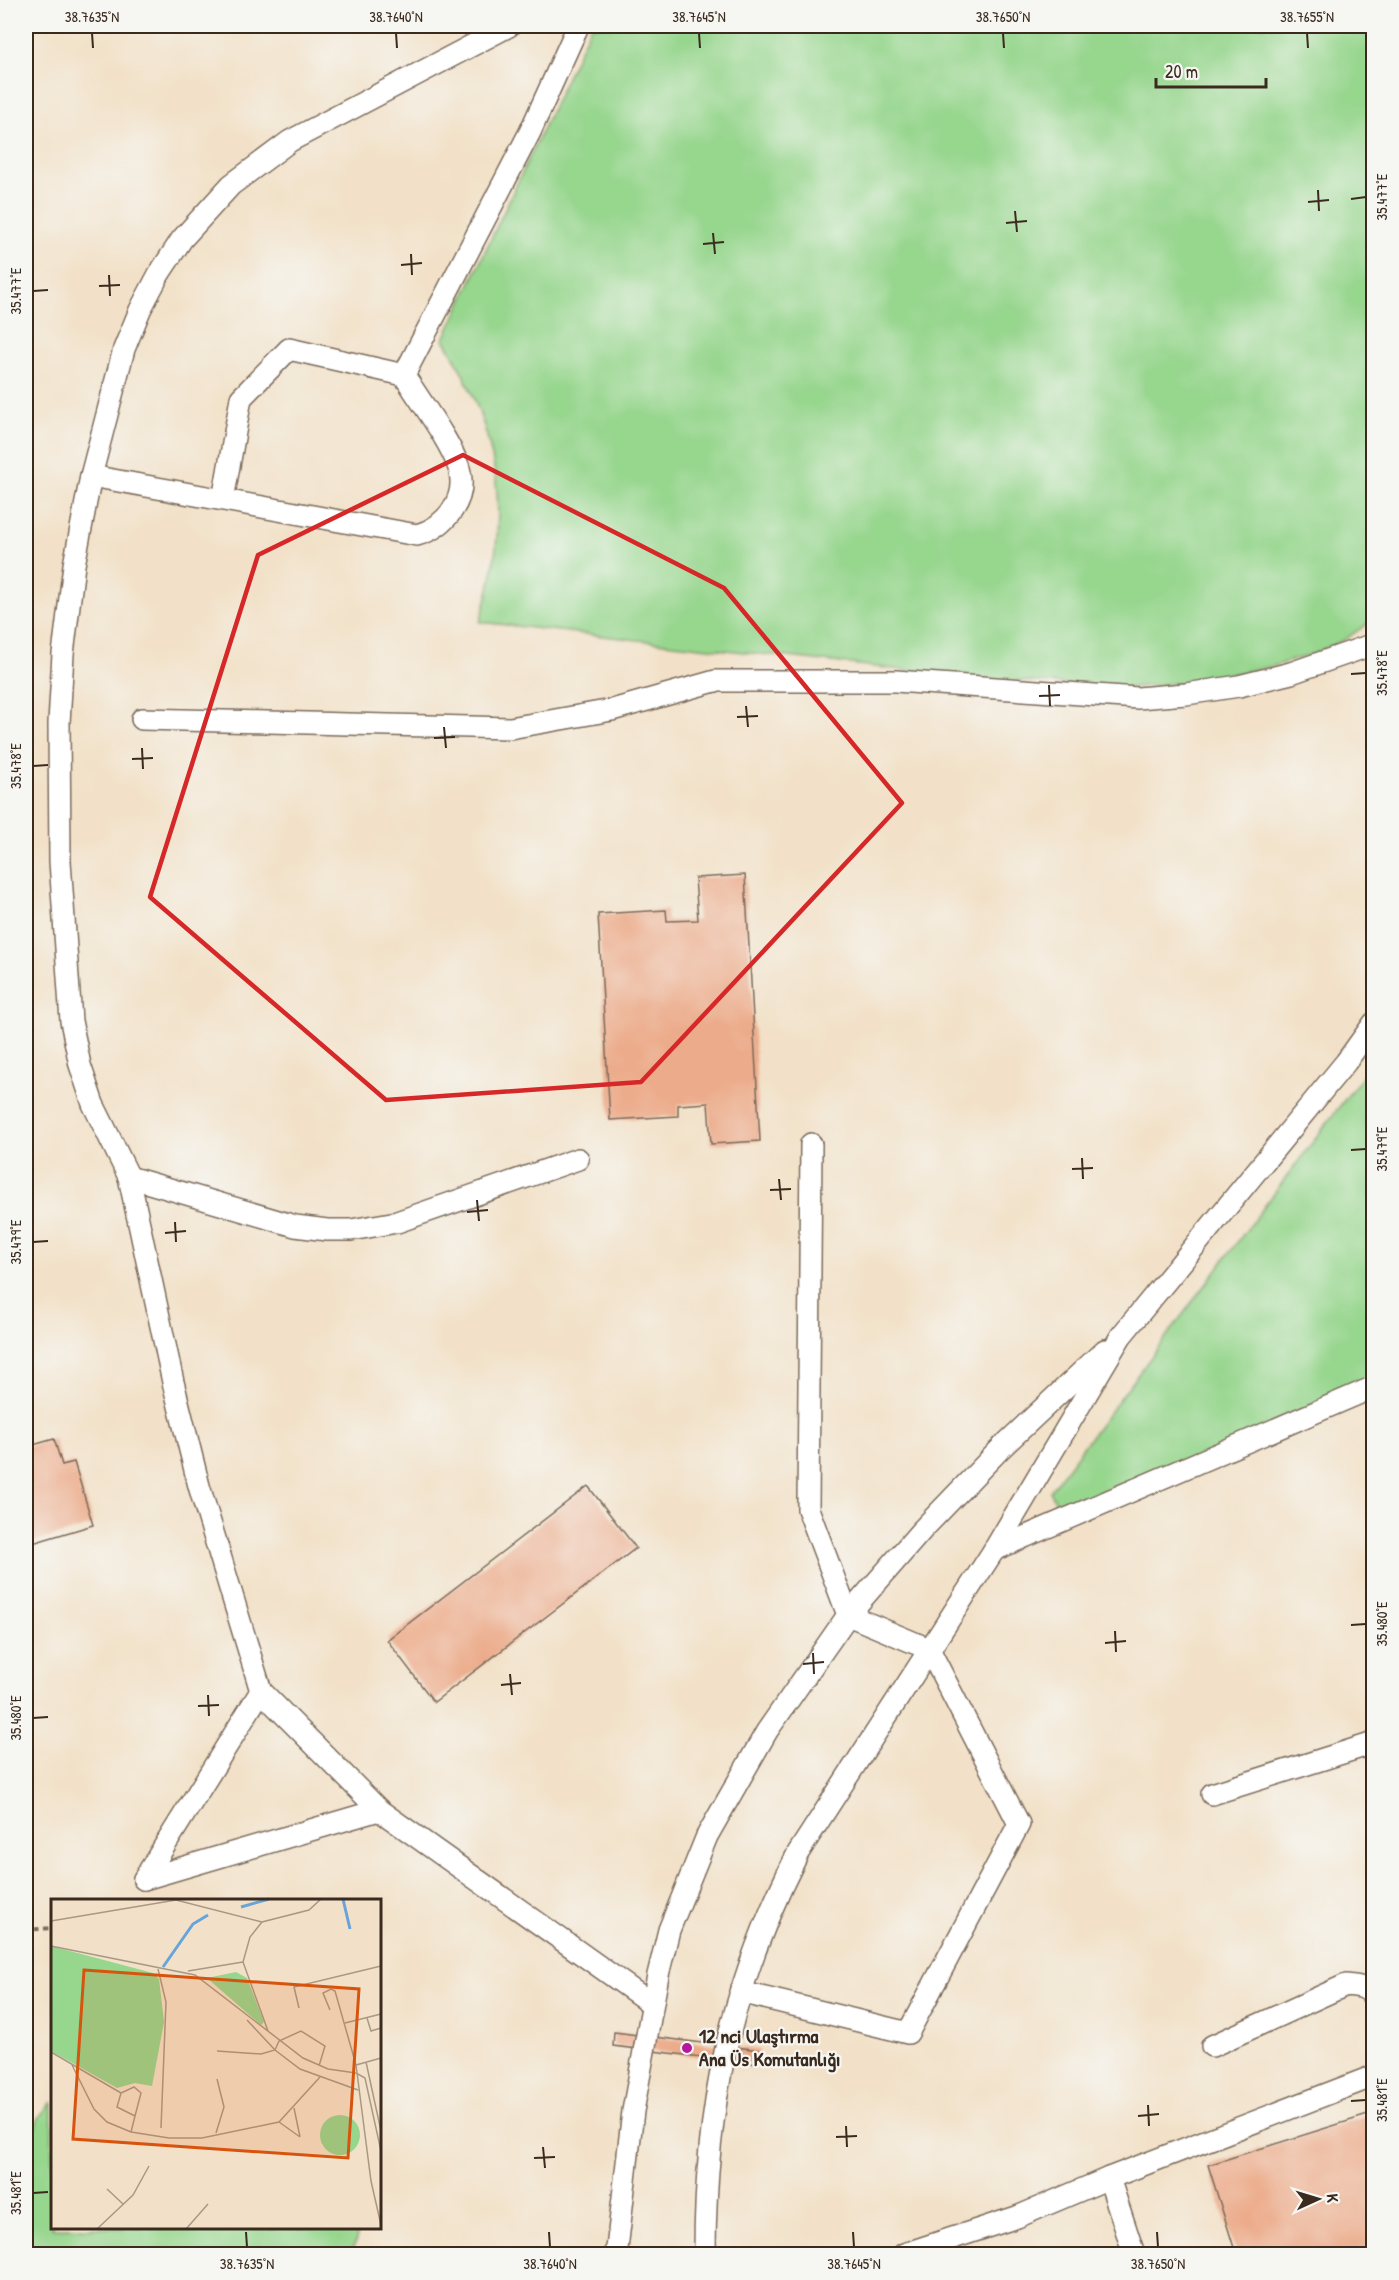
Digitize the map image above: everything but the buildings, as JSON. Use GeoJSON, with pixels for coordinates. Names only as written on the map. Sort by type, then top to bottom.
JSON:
{"type":"FeatureCollection","features":[{"type":"Feature","properties":{"kind":"lane"},"geometry":{"type":"LineString","coordinates":[[508,26],[290,141],[231,185],[206,211],[159,274],[140,310],[124,349],[91,476],[74,565],[63,654],[58,792],[66,975],[80,1065],[93,1104],[129,1177],[168,1359],[196,1475],[261,1691],[379,1810],[652,2004]]}},
{"type":"Feature","properties":{"kind":"lane"},"geometry":{"type":"LineString","coordinates":[[404,375],[530,132],[578,26]]}},
{"type":"Feature","properties":{"kind":"lane"},"geometry":{"type":"LineString","coordinates":[[91,476],[223,500],[417,534],[440,525],[449,516],[460,494],[459,468],[404,375],[289,349],[241,398],[223,500]]}},
{"type":"Feature","properties":{"kind":"lane"},"geometry":{"type":"LineString","coordinates":[[142,719],[510,728],[612,710],[715,681],[895,681],[1138,698],[1239,686],[1291,673],[1374,644]]}},
{"type":"Feature","properties":{"kind":"lane"},"geometry":{"type":"LineString","coordinates":[[614,2254],[617,2249],[633,2111],[652,2004],[669,1930],[707,1836],[767,1731],[848,1615],[922,1530],[1000,1448],[1121,1336],[1346,1062],[1374,1023]]}},
{"type":"Feature","properties":{"kind":"lane"},"geometry":{"type":"LineString","coordinates":[[740,1992],[908,2033],[1020,1824],[929,1649],[848,1615],[808,1509],[811,1144]]}},
{"type":"Feature","properties":{"kind":"lane"},"geometry":{"type":"LineString","coordinates":[[129,1177],[295,1226],[351,1230],[397,1222],[578,1159]]}},
{"type":"Feature","properties":{"kind":"lane"},"geometry":{"type":"LineString","coordinates":[[705,2254],[706,2180],[711,2124],[720,2069],[740,1992],[772,1905],[798,1853],[994,1550],[1121,1336]]}},
{"type":"Feature","properties":{"kind":"lane"},"geometry":{"type":"LineString","coordinates":[[994,1550],[1374,1387]]}},
{"type":"Feature","properties":{"kind":"lane"},"geometry":{"type":"LineString","coordinates":[[261,1691],[144,1879],[379,1810]]}},
{"type":"Feature","properties":{"kind":"lane"},"geometry":{"type":"LineString","coordinates":[[1212,1794],[1374,1743]]}},
{"type":"Feature","properties":{"kind":"lane"},"geometry":{"type":"LineString","coordinates":[[1212,2046],[1346,1985],[1364,1988],[1372,1993],[1374,1999]]}},
{"type":"Feature","properties":{"kind":"lane"},"geometry":{"type":"LineString","coordinates":[[904,2254],[1017,2217],[1109,2178],[1374,2076]]}},
{"type":"Feature","properties":{"kind":"lane"},"geometry":{"type":"LineString","coordinates":[[1109,2178],[1134,2254]]}},
{"type":"Feature","properties":{"kind":"path"},"geometry":{"type":"LineString","coordinates":[[26,1930],[51,1928]]}},
{"type":"Feature","properties":{"kind":"highlighted area"},"geometry":{"type":"Polygon","coordinates":[[[463,455],[724,588],[902,803],[641,1082],[386,1100],[150,897],[258,555],[463,455]]]}},
{"type":"Feature","properties":{"kind":"green space"},"geometry":{"type":"Polygon","coordinates":[[[591,26],[1373,26],[1373,620],[1344,640],[1314,654],[1270,667],[1178,683],[1124,688],[964,677],[480,622],[496,546],[498,511],[495,476],[489,442],[478,408],[444,339],[591,26]]]}},
{"type":"Feature","properties":{"kind":"green space"},"geometry":{"type":"Polygon","coordinates":[[[1373,1062],[1373,1386],[1073,1510],[1057,1505],[1050,1491],[1373,1062]]]}},
{"type":"Feature","properties":{"kind":"green space"},"geometry":{"type":"Polygon","coordinates":[[[51,2103],[51,2229],[359,2229],[352,2254],[26,2254],[26,2148],[40,2116],[51,2103]]]}},
{"type":"Feature","properties":{"kind":"place","name":"12 nci Ulaştırma Ana Üs Komutanlığı"},"geometry":{"type":"Point","coordinates":[687,2048]}}]}
